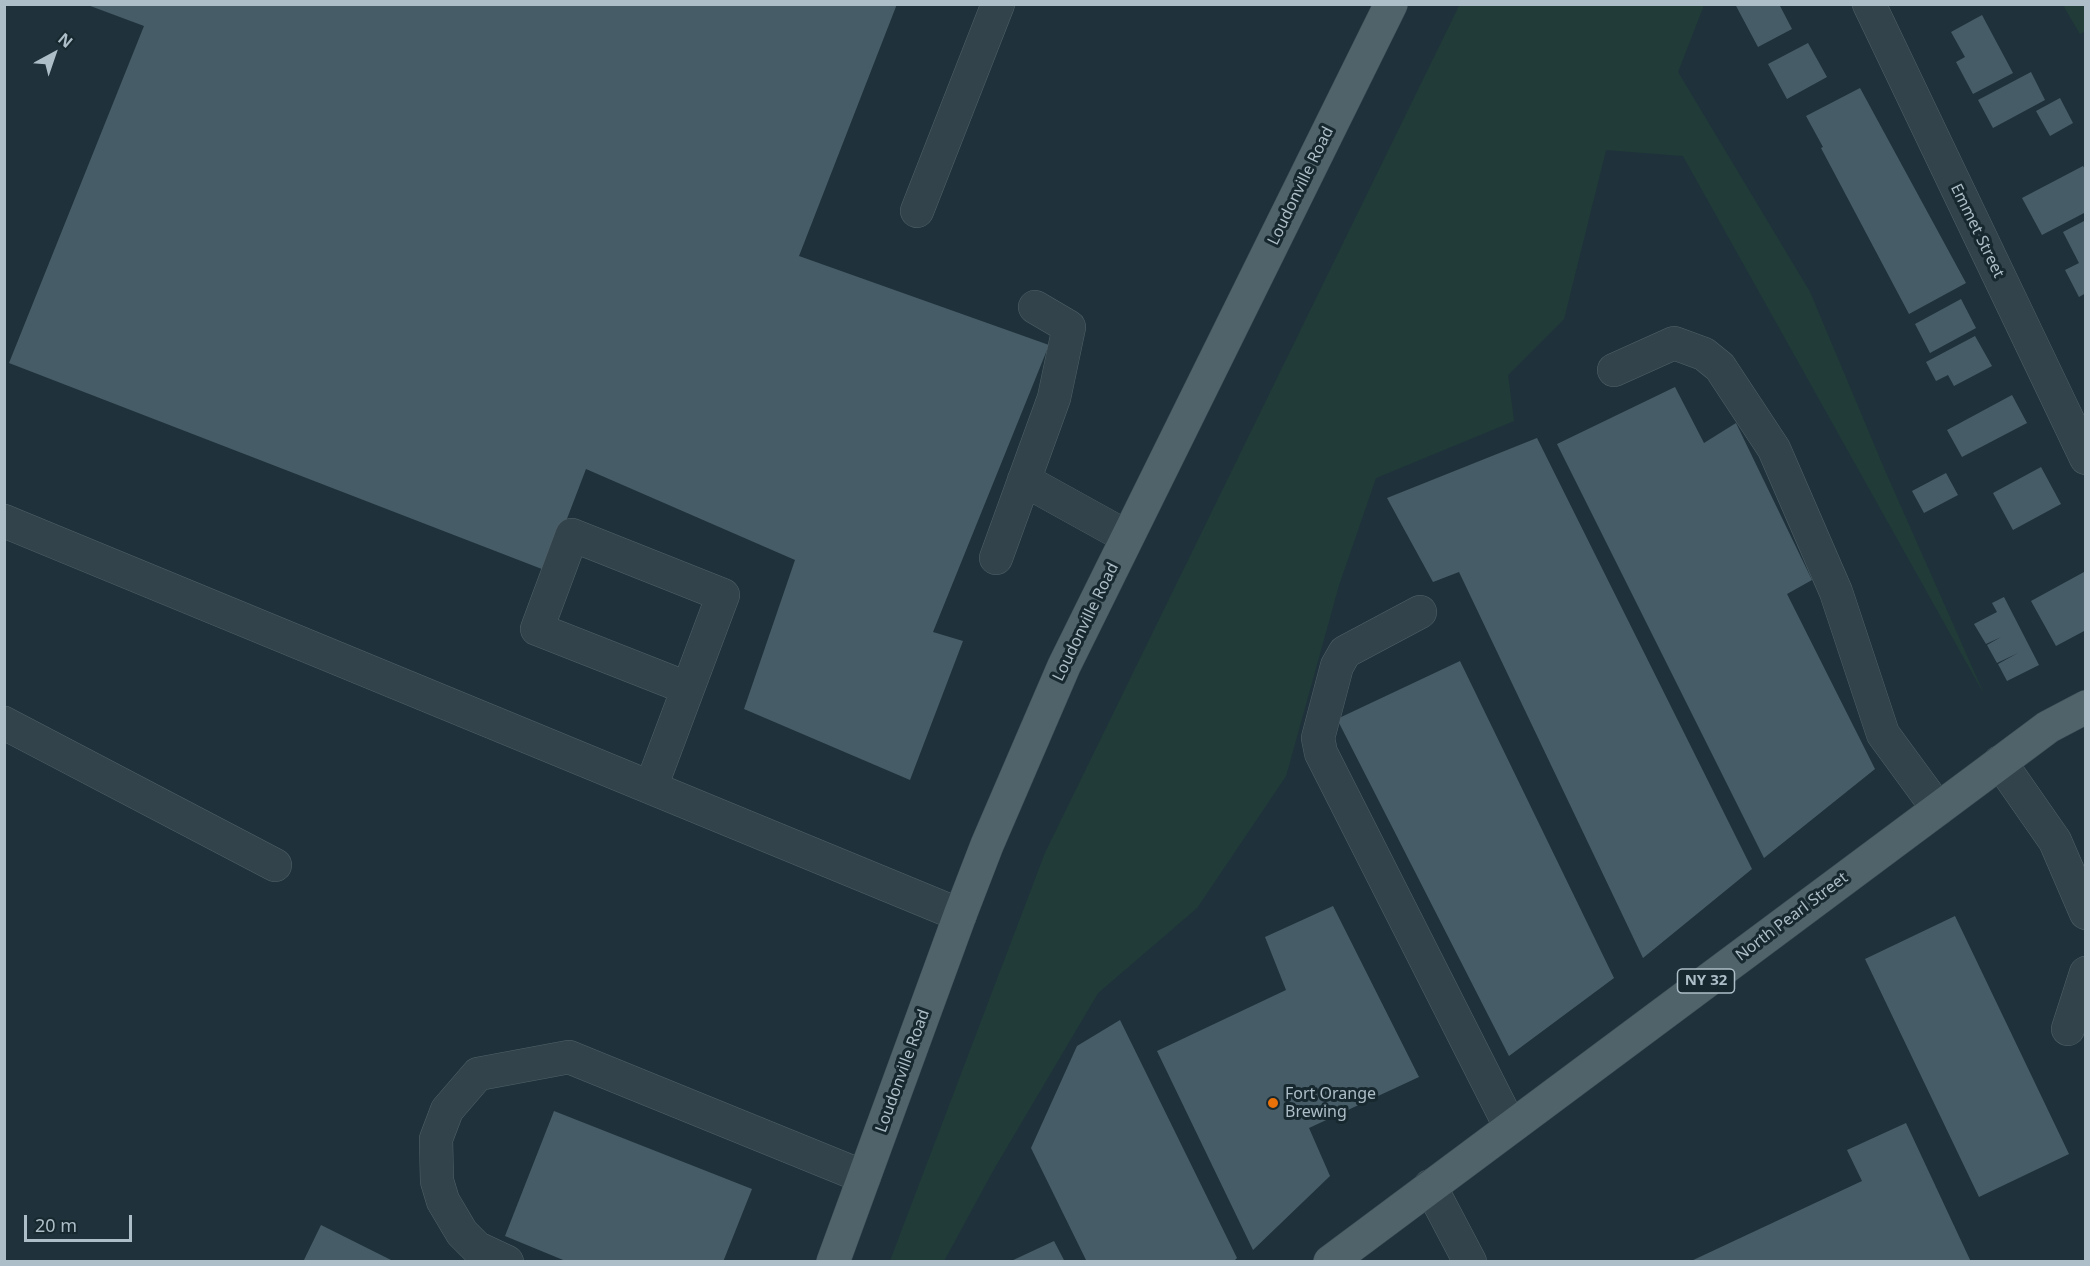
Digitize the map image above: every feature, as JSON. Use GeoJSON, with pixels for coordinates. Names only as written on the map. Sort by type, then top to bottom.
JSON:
{"type":"FeatureCollection","features":[{"type":"Feature","properties":{"kind":"main road","name":"Loudonville Road"},"geometry":{"type":"LineString","coordinates":[[833,1262],[960,915],[987,845],[1048,703],[1127,537],[1391,4]]}},
{"type":"Feature","properties":{"kind":"main road","name":"North Pearl Street"},"geometry":{"type":"LineString","coordinates":[[1330,1262],[2000,762],[2048,727],[2085,707]]}},
{"type":"Feature","properties":{"kind":"street"},"geometry":{"type":"LineString","coordinates":[[917,211],[998,4]]}},
{"type":"Feature","properties":{"kind":"street","name":"Emmet Street"},"geometry":{"type":"LineString","coordinates":[[1869,4],[2085,458]]}},
{"type":"Feature","properties":{"kind":"street"},"geometry":{"type":"LineString","coordinates":[[996,558],[1054,398],[1069,327],[1035,307]]}},
{"type":"Feature","properties":{"kind":"street"},"geometry":{"type":"LineString","coordinates":[[1614,370],[1674,344],[1704,354],[1720,367],[1774,449],[1836,592],[1883,734],[1938,809]]}},
{"type":"Feature","properties":{"kind":"street"},"geometry":{"type":"LineString","coordinates":[[1024,480],[1127,537]]}},
{"type":"Feature","properties":{"kind":"street"},"geometry":{"type":"LineString","coordinates":[[4,521],[960,915]]}},
{"type":"Feature","properties":{"kind":"street"},"geometry":{"type":"LineString","coordinates":[[651,787],[723,595],[572,535],[537,629],[687,688]]}},
{"type":"Feature","properties":{"kind":"street"},"geometry":{"type":"LineString","coordinates":[[1420,612],[1345,652],[1337,666],[1318,738],[1321,753],[1510,1126]]}},
{"type":"Feature","properties":{"kind":"street"},"geometry":{"type":"LineString","coordinates":[[4,723],[275,865]]}},
{"type":"Feature","properties":{"kind":"street"},"geometry":{"type":"LineString","coordinates":[[2000,762],[2055,841],[2085,913]]}},
{"type":"Feature","properties":{"kind":"street"},"geometry":{"type":"LineString","coordinates":[[2068,1029],[2085,973]]}},
{"type":"Feature","properties":{"kind":"street"},"geometry":{"type":"LineString","coordinates":[[507,1262],[477,1248],[462,1233],[443,1201],[437,1181],[436,1139],[447,1110],[478,1074],[569,1058],[864,1177]]}},
{"type":"Feature","properties":{"kind":"street"},"geometry":{"type":"LineString","coordinates":[[1430,1186],[1470,1262]]}},
{"type":"Feature","properties":{"kind":"green space"},"geometry":{"type":"Polygon","coordinates":[[[1460,4],[1704,5],[1678,72],[1810,292],[1886,473],[1984,694],[1683,156],[1606,150],[1564,319],[1508,375],[1514,421],[1376,478],[1339,585],[1286,776],[1197,908],[1098,993],[994,1169],[944,1261],[890,1261],[1045,853],[1460,4]]]}},
{"type":"Feature","properties":{"kind":"green space"},"geometry":{"type":"Polygon","coordinates":[[[2063,5],[2085,5],[2085,31],[2080,34],[2063,5]]]}},
{"type":"Feature","properties":{"kind":"building"},"geometry":{"type":"Polygon","coordinates":[[[85,4],[897,4],[799,256],[1049,345],[933,632],[963,641],[910,780],[744,709],[795,560],[586,469],[547,571],[9,363],[144,26],[85,4]]]}},
{"type":"Feature","properties":{"kind":"building"},"geometry":{"type":"Polygon","coordinates":[[[1735,4],[1779,4],[1792,29],[1758,47],[1735,4]]]}},
{"type":"Feature","properties":{"kind":"building"},"geometry":{"type":"Polygon","coordinates":[[[1982,15],[2013,73],[1973,94],[1956,62],[1965,57],[1951,32],[1982,15]]]}},
{"type":"Feature","properties":{"kind":"building"},"geometry":{"type":"Polygon","coordinates":[[[1808,43],[1827,77],[1787,99],[1768,64],[1808,43]]]}},
{"type":"Feature","properties":{"kind":"building"},"geometry":{"type":"Polygon","coordinates":[[[2031,72],[2045,100],[1993,128],[1978,100],[2031,72]]]}},
{"type":"Feature","properties":{"kind":"building"},"geometry":{"type":"Polygon","coordinates":[[[1860,88],[1966,283],[1909,314],[1806,116],[1860,88]]]}},
{"type":"Feature","properties":{"kind":"building"},"geometry":{"type":"Polygon","coordinates":[[[2060,98],[2073,123],[2050,136],[2036,111],[2060,98]]]}},
{"type":"Feature","properties":{"kind":"building"},"geometry":{"type":"Polygon","coordinates":[[[2083,166],[2086,171],[2086,212],[2042,235],[2022,198],[2083,166]]]}},
{"type":"Feature","properties":{"kind":"building"},"geometry":{"type":"Polygon","coordinates":[[[2086,220],[2086,293],[2079,297],[2065,270],[2079,263],[2063,232],[2086,220]]]}},
{"type":"Feature","properties":{"kind":"building"},"geometry":{"type":"Polygon","coordinates":[[[1961,299],[1976,328],[1930,353],[1915,324],[1961,299]]]}},
{"type":"Feature","properties":{"kind":"building"},"geometry":{"type":"Polygon","coordinates":[[[1975,336],[1992,366],[1954,386],[1948,375],[1936,381],[1926,362],[1975,336]]]}},
{"type":"Feature","properties":{"kind":"building"},"geometry":{"type":"Polygon","coordinates":[[[1675,387],[1704,443],[1736,423],[1812,580],[1787,594],[1875,769],[1764,858],[1557,444],[1675,387]]]}},
{"type":"Feature","properties":{"kind":"building"},"geometry":{"type":"Polygon","coordinates":[[[2012,395],[2027,423],[1962,457],[1947,430],[2012,395]]]}},
{"type":"Feature","properties":{"kind":"building"},"geometry":{"type":"Polygon","coordinates":[[[1537,438],[1752,869],[1643,958],[1459,572],[1433,582],[1387,498],[1537,438]]]}},
{"type":"Feature","properties":{"kind":"building"},"geometry":{"type":"Polygon","coordinates":[[[2041,467],[2061,504],[2013,530],[1993,493],[2041,467]]]}},
{"type":"Feature","properties":{"kind":"building"},"geometry":{"type":"Polygon","coordinates":[[[1946,473],[1958,495],[1924,513],[1912,491],[1946,473]]]}},
{"type":"Feature","properties":{"kind":"building"},"geometry":{"type":"Polygon","coordinates":[[[2084,572],[2086,575],[2086,630],[2056,646],[2031,601],[2084,572]]]}},
{"type":"Feature","properties":{"kind":"building"},"geometry":{"type":"Polygon","coordinates":[[[2004,597],[2039,665],[2007,681],[1998,664],[2018,653],[1997,663],[1987,645],[2001,637],[1986,644],[1974,624],[1997,612],[1992,603],[2004,597]]]}},
{"type":"Feature","properties":{"kind":"building"},"geometry":{"type":"Polygon","coordinates":[[[1460,661],[1614,978],[1509,1056],[1337,719],[1460,661]]]}},
{"type":"Feature","properties":{"kind":"building","name":"Fort Orange Brewing"},"geometry":{"type":"Polygon","coordinates":[[[1333,906],[1419,1077],[1309,1128],[1330,1176],[1253,1250],[1157,1051],[1286,990],[1265,937],[1333,906]]]}},
{"type":"Feature","properties":{"kind":"building"},"geometry":{"type":"Polygon","coordinates":[[[1955,916],[2069,1154],[1979,1197],[1865,959],[1955,916]]]}},
{"type":"Feature","properties":{"kind":"building"},"geometry":{"type":"Polygon","coordinates":[[[1120,1020],[1237,1258],[1233,1262],[1087,1262],[1031,1148],[1077,1046],[1120,1020]]]}},
{"type":"Feature","properties":{"kind":"building"},"geometry":{"type":"Polygon","coordinates":[[[554,1111],[752,1189],[723,1262],[568,1262],[505,1236],[554,1111]]]}},
{"type":"Feature","properties":{"kind":"building"},"geometry":{"type":"Polygon","coordinates":[[[1906,1123],[1971,1262],[1689,1262],[1862,1181],[1847,1150],[1906,1123]]]}},
{"type":"Feature","properties":{"kind":"building"},"geometry":{"type":"Polygon","coordinates":[[[321,1225],[395,1262],[303,1262],[321,1225]]]}},
{"type":"Feature","properties":{"kind":"building"},"geometry":{"type":"Polygon","coordinates":[[[1054,1241],[1065,1262],[1009,1262],[1054,1241]]]}},
{"type":"Feature","properties":{"kind":"place","name":"Fort Orange Brewing"},"geometry":{"type":"Point","coordinates":[1273,1103]}}]}
